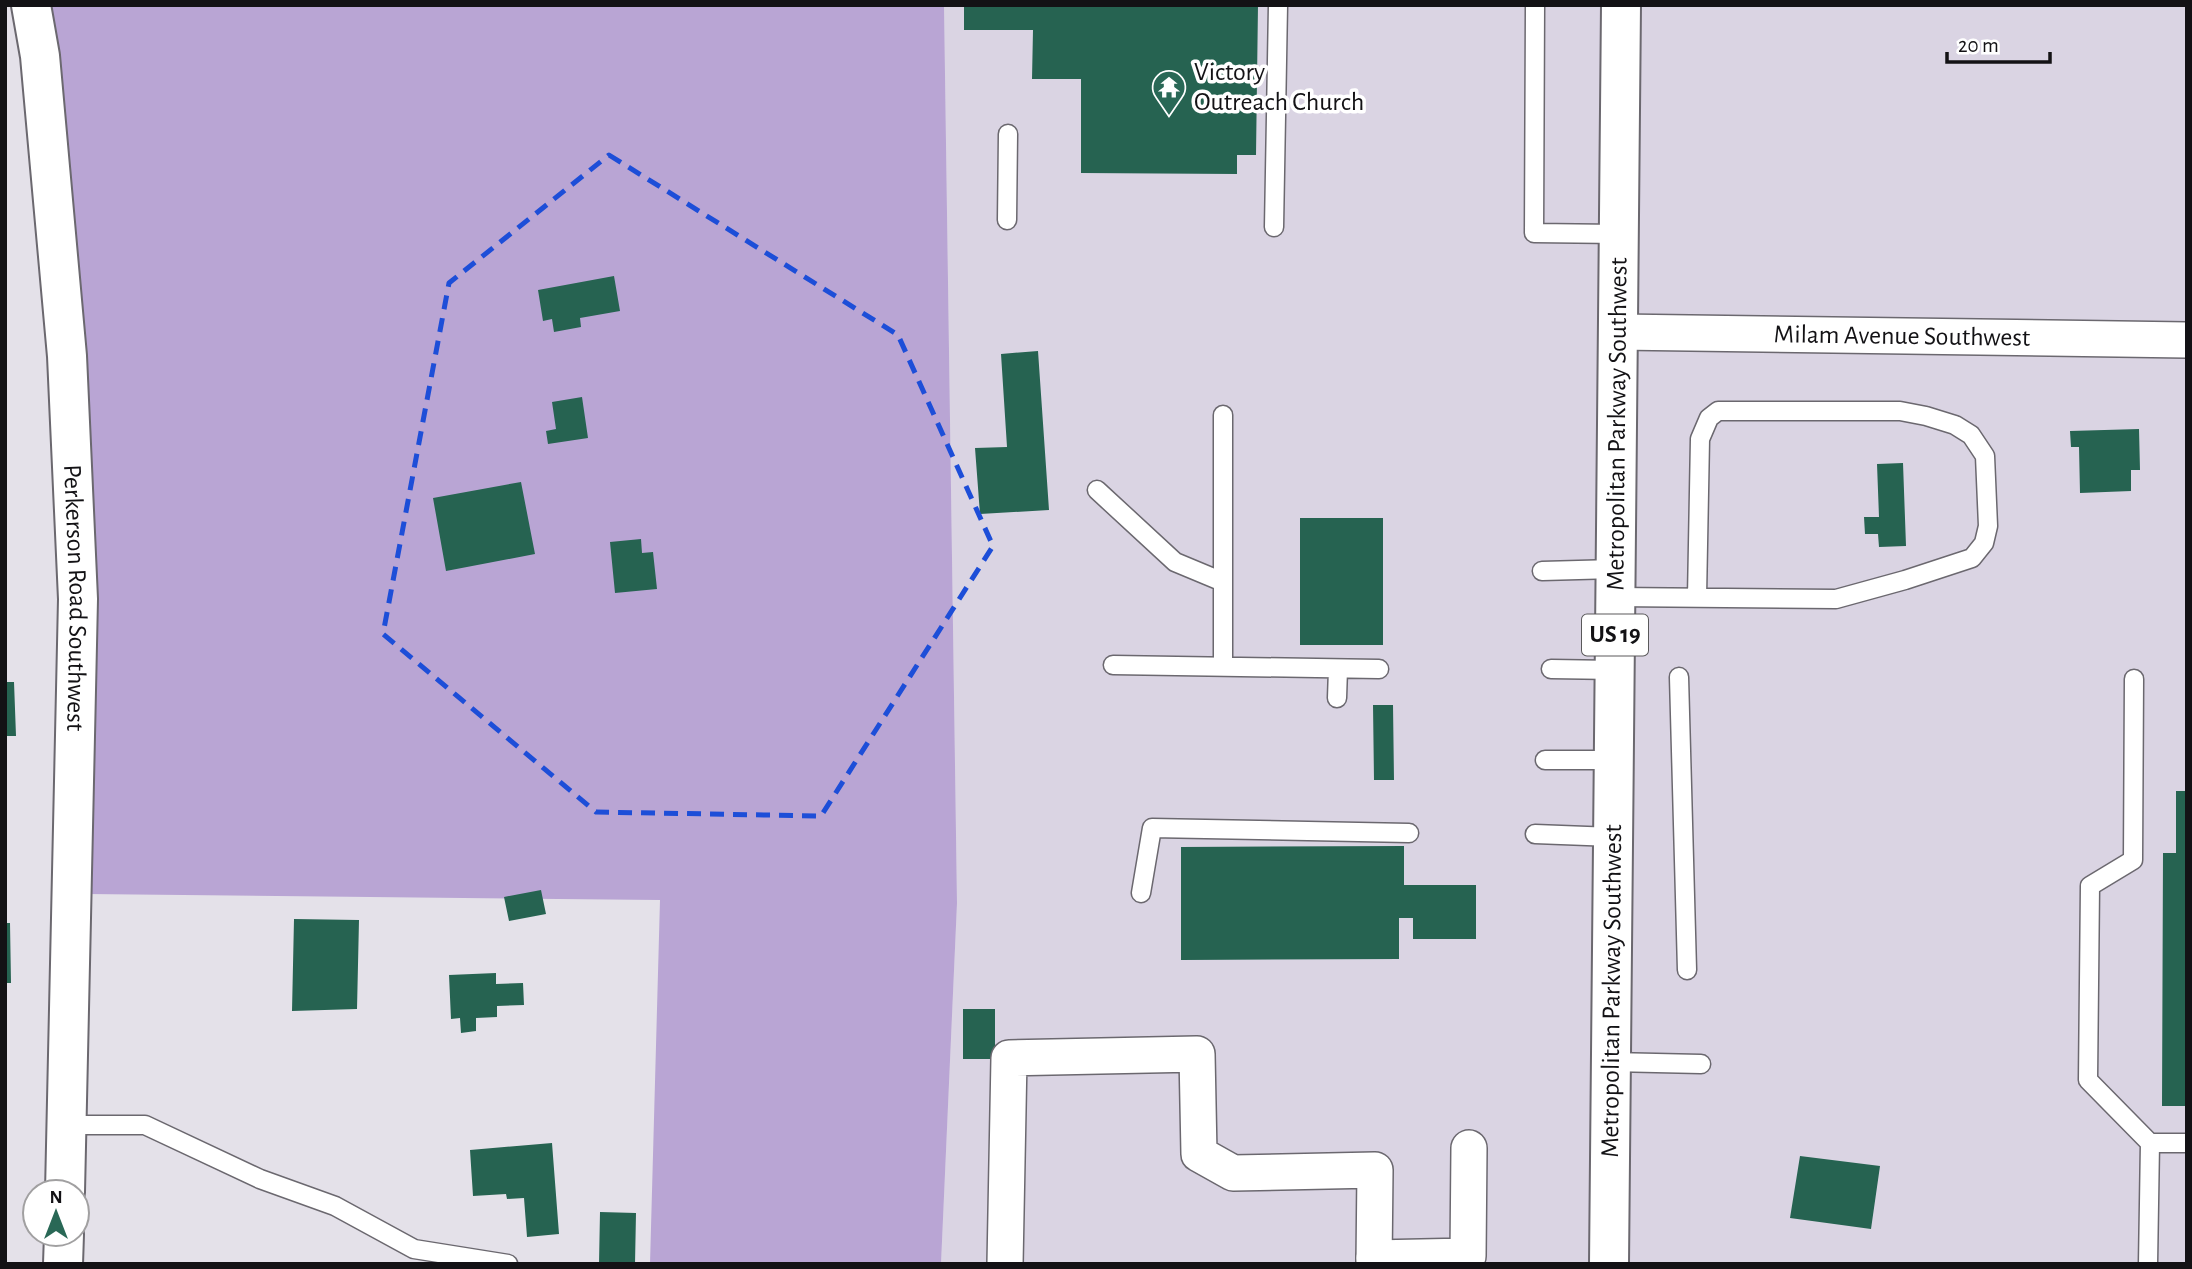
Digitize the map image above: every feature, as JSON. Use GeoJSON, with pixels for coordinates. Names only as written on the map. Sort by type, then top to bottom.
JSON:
{"type":"FeatureCollection","features":[{"type":"Feature","properties":{"kind":"main road","name":"Perkerson Road Southwest"},"geometry":{"type":"LineString","coordinates":[[31,5],[40,56],[68,356],[78,599],[65,1178]]}},
{"type":"Feature","properties":{"kind":"main road","name":"Metropolitan Parkway Southwest"},"geometry":{"type":"LineString","coordinates":[[1609,1264],[1621,5]]}},
{"type":"Feature","properties":{"kind":"street","name":"Milam Avenue Southwest"},"geometry":{"type":"LineString","coordinates":[[1618,332],[2187,340]]}},
{"type":"Feature","properties":{"kind":"street"},"geometry":{"type":"LineString","coordinates":[[1004,1264],[1009,1058],[1197,1054],[1199,1154],[1233,1172],[1375,1170],[1374,1261],[1468,1256],[1469,1148]]}},
{"type":"Feature","properties":{"kind":"lane"},"geometry":{"type":"LineString","coordinates":[[1274,227],[1278,5]]}},
{"type":"Feature","properties":{"kind":"lane"},"geometry":{"type":"LineString","coordinates":[[1535,5],[1534,233],[1619,234]]}},
{"type":"Feature","properties":{"kind":"lane"},"geometry":{"type":"LineString","coordinates":[[1007,220],[1008,134]]}},
{"type":"Feature","properties":{"kind":"lane"},"geometry":{"type":"LineString","coordinates":[[1542,570],[1698,597],[1836,599],[1972,558],[1983,543],[1988,526],[1985,456],[1971,435],[1955,425],[1900,411],[1718,411],[1709,418],[1700,439],[1698,597]]}},
{"type":"Feature","properties":{"kind":"lane"},"geometry":{"type":"LineString","coordinates":[[1223,415],[1223,666]]}},
{"type":"Feature","properties":{"kind":"lane"},"geometry":{"type":"LineString","coordinates":[[1097,490],[1175,562],[1223,582]]}},
{"type":"Feature","properties":{"kind":"lane"},"geometry":{"type":"LineString","coordinates":[[1113,664],[1379,669]]}},
{"type":"Feature","properties":{"kind":"lane"},"geometry":{"type":"LineString","coordinates":[[1337,698],[1338,668]]}},
{"type":"Feature","properties":{"kind":"lane"},"geometry":{"type":"LineString","coordinates":[[1551,668],[1615,670]]}},
{"type":"Feature","properties":{"kind":"lane"},"geometry":{"type":"LineString","coordinates":[[1679,677],[1687,970]]}},
{"type":"Feature","properties":{"kind":"lane"},"geometry":{"type":"LineString","coordinates":[[2134,679],[2133,860],[2090,886],[2088,1080],[2150,1143],[2187,1143]]}},
{"type":"Feature","properties":{"kind":"lane"},"geometry":{"type":"LineString","coordinates":[[1545,760],[1614,760]]}},
{"type":"Feature","properties":{"kind":"lane"},"geometry":{"type":"LineString","coordinates":[[1140,893],[1152,828],[1409,832]]}},
{"type":"Feature","properties":{"kind":"lane"},"geometry":{"type":"LineString","coordinates":[[1535,834],[1613,837]]}},
{"type":"Feature","properties":{"kind":"lane"},"geometry":{"type":"LineString","coordinates":[[1611,1062],[1701,1064]]}},
{"type":"Feature","properties":{"kind":"lane"},"geometry":{"type":"LineString","coordinates":[[66,1125],[145,1125],[260,1179],[335,1206],[414,1249],[508,1264]]}},
{"type":"Feature","properties":{"kind":"lane"},"geometry":{"type":"LineString","coordinates":[[2148,1264],[2150,1143]]}},
{"type":"Feature","properties":{"kind":"highlighted area"},"geometry":{"type":"Polygon","coordinates":[[[609,155],[898,335],[993,546],[821,816],[596,812],[383,634],[449,283],[609,155]]]}},
{"type":"Feature","properties":{"kind":"shaded area"},"geometry":{"type":"Polygon","coordinates":[[[45,5],[944,5],[957,903],[941,1264],[650,1264],[660,900],[87,894],[45,5]]]}},
{"type":"Feature","properties":{"kind":"shaded area"},"geometry":{"type":"Polygon","coordinates":[[[944,5],[2187,5],[2187,1264],[941,1264],[957,903],[944,5]]]}},
{"type":"Feature","properties":{"kind":"building","name":"Victory Outreach Church"},"geometry":{"type":"Polygon","coordinates":[[[964,5],[1258,5],[1256,155],[1237,155],[1237,174],[1081,173],[1081,79],[1032,79],[1033,30],[964,30],[964,5]]]}},
{"type":"Feature","properties":{"kind":"building"},"geometry":{"type":"Polygon","coordinates":[[[614,276],[620,311],[580,318],[581,327],[554,332],[552,319],[543,321],[538,290],[614,276]]]}},
{"type":"Feature","properties":{"kind":"building"},"geometry":{"type":"Polygon","coordinates":[[[1038,351],[1049,510],[980,514],[975,448],[1007,447],[1001,354],[1038,351]]]}},
{"type":"Feature","properties":{"kind":"building"},"geometry":{"type":"Polygon","coordinates":[[[582,397],[588,438],[548,444],[546,431],[556,429],[552,402],[582,397]]]}},
{"type":"Feature","properties":{"kind":"building"},"geometry":{"type":"Polygon","coordinates":[[[2139,429],[2140,470],[2131,470],[2131,491],[2080,493],[2079,447],[2071,447],[2070,431],[2139,429]]]}},
{"type":"Feature","properties":{"kind":"building"},"geometry":{"type":"Polygon","coordinates":[[[1903,463],[1906,546],[1879,547],[1878,534],[1865,534],[1864,517],[1879,517],[1877,464],[1903,463]]]}},
{"type":"Feature","properties":{"kind":"building"},"geometry":{"type":"Polygon","coordinates":[[[521,482],[535,554],[446,571],[433,498],[521,482]]]}},
{"type":"Feature","properties":{"kind":"building"},"geometry":{"type":"Polygon","coordinates":[[[1300,518],[1383,518],[1383,645],[1300,645],[1300,518]]]}},
{"type":"Feature","properties":{"kind":"building"},"geometry":{"type":"Polygon","coordinates":[[[641,539],[642,553],[653,552],[657,589],[615,593],[610,542],[641,539]]]}},
{"type":"Feature","properties":{"kind":"building"},"geometry":{"type":"Polygon","coordinates":[[[5,682],[14,682],[16,736],[5,736],[5,682]]]}},
{"type":"Feature","properties":{"kind":"building"},"geometry":{"type":"Polygon","coordinates":[[[1373,705],[1393,705],[1394,780],[1374,780],[1373,705]]]}},
{"type":"Feature","properties":{"kind":"building"},"geometry":{"type":"Polygon","coordinates":[[[2176,791],[2187,791],[2187,1106],[2162,1106],[2163,853],[2176,853],[2176,791]]]}},
{"type":"Feature","properties":{"kind":"building"},"geometry":{"type":"Polygon","coordinates":[[[1404,846],[1404,885],[1476,885],[1476,939],[1413,939],[1413,918],[1399,918],[1399,959],[1181,960],[1181,847],[1404,846]]]}},
{"type":"Feature","properties":{"kind":"building"},"geometry":{"type":"Polygon","coordinates":[[[541,890],[546,914],[509,921],[504,897],[541,890]]]}},
{"type":"Feature","properties":{"kind":"building"},"geometry":{"type":"Polygon","coordinates":[[[294,919],[359,920],[357,1009],[292,1011],[294,919]]]}},
{"type":"Feature","properties":{"kind":"building"},"geometry":{"type":"Polygon","coordinates":[[[5,923],[10,923],[11,983],[5,983],[5,923]]]}},
{"type":"Feature","properties":{"kind":"building"},"geometry":{"type":"Polygon","coordinates":[[[496,973],[496,984],[523,983],[524,1005],[497,1006],[497,1017],[476,1018],[476,1031],[461,1033],[460,1018],[451,1019],[449,975],[496,973]]]}},
{"type":"Feature","properties":{"kind":"building"},"geometry":{"type":"Polygon","coordinates":[[[963,1009],[995,1009],[995,1059],[963,1059],[963,1009]]]}},
{"type":"Feature","properties":{"kind":"building"},"geometry":{"type":"Polygon","coordinates":[[[552,1143],[559,1234],[527,1237],[524,1198],[507,1199],[506,1194],[473,1196],[470,1150],[552,1143]]]}},
{"type":"Feature","properties":{"kind":"building"},"geometry":{"type":"Polygon","coordinates":[[[1800,1156],[1880,1166],[1871,1229],[1790,1218],[1800,1156]]]}},
{"type":"Feature","properties":{"kind":"building"},"geometry":{"type":"Polygon","coordinates":[[[600,1212],[636,1213],[635,1264],[599,1264],[600,1212]]]}},
{"type":"Feature","properties":{"kind":"place","name":"Victory Outreach Church"},"geometry":{"type":"Point","coordinates":[1169,117]}}]}
